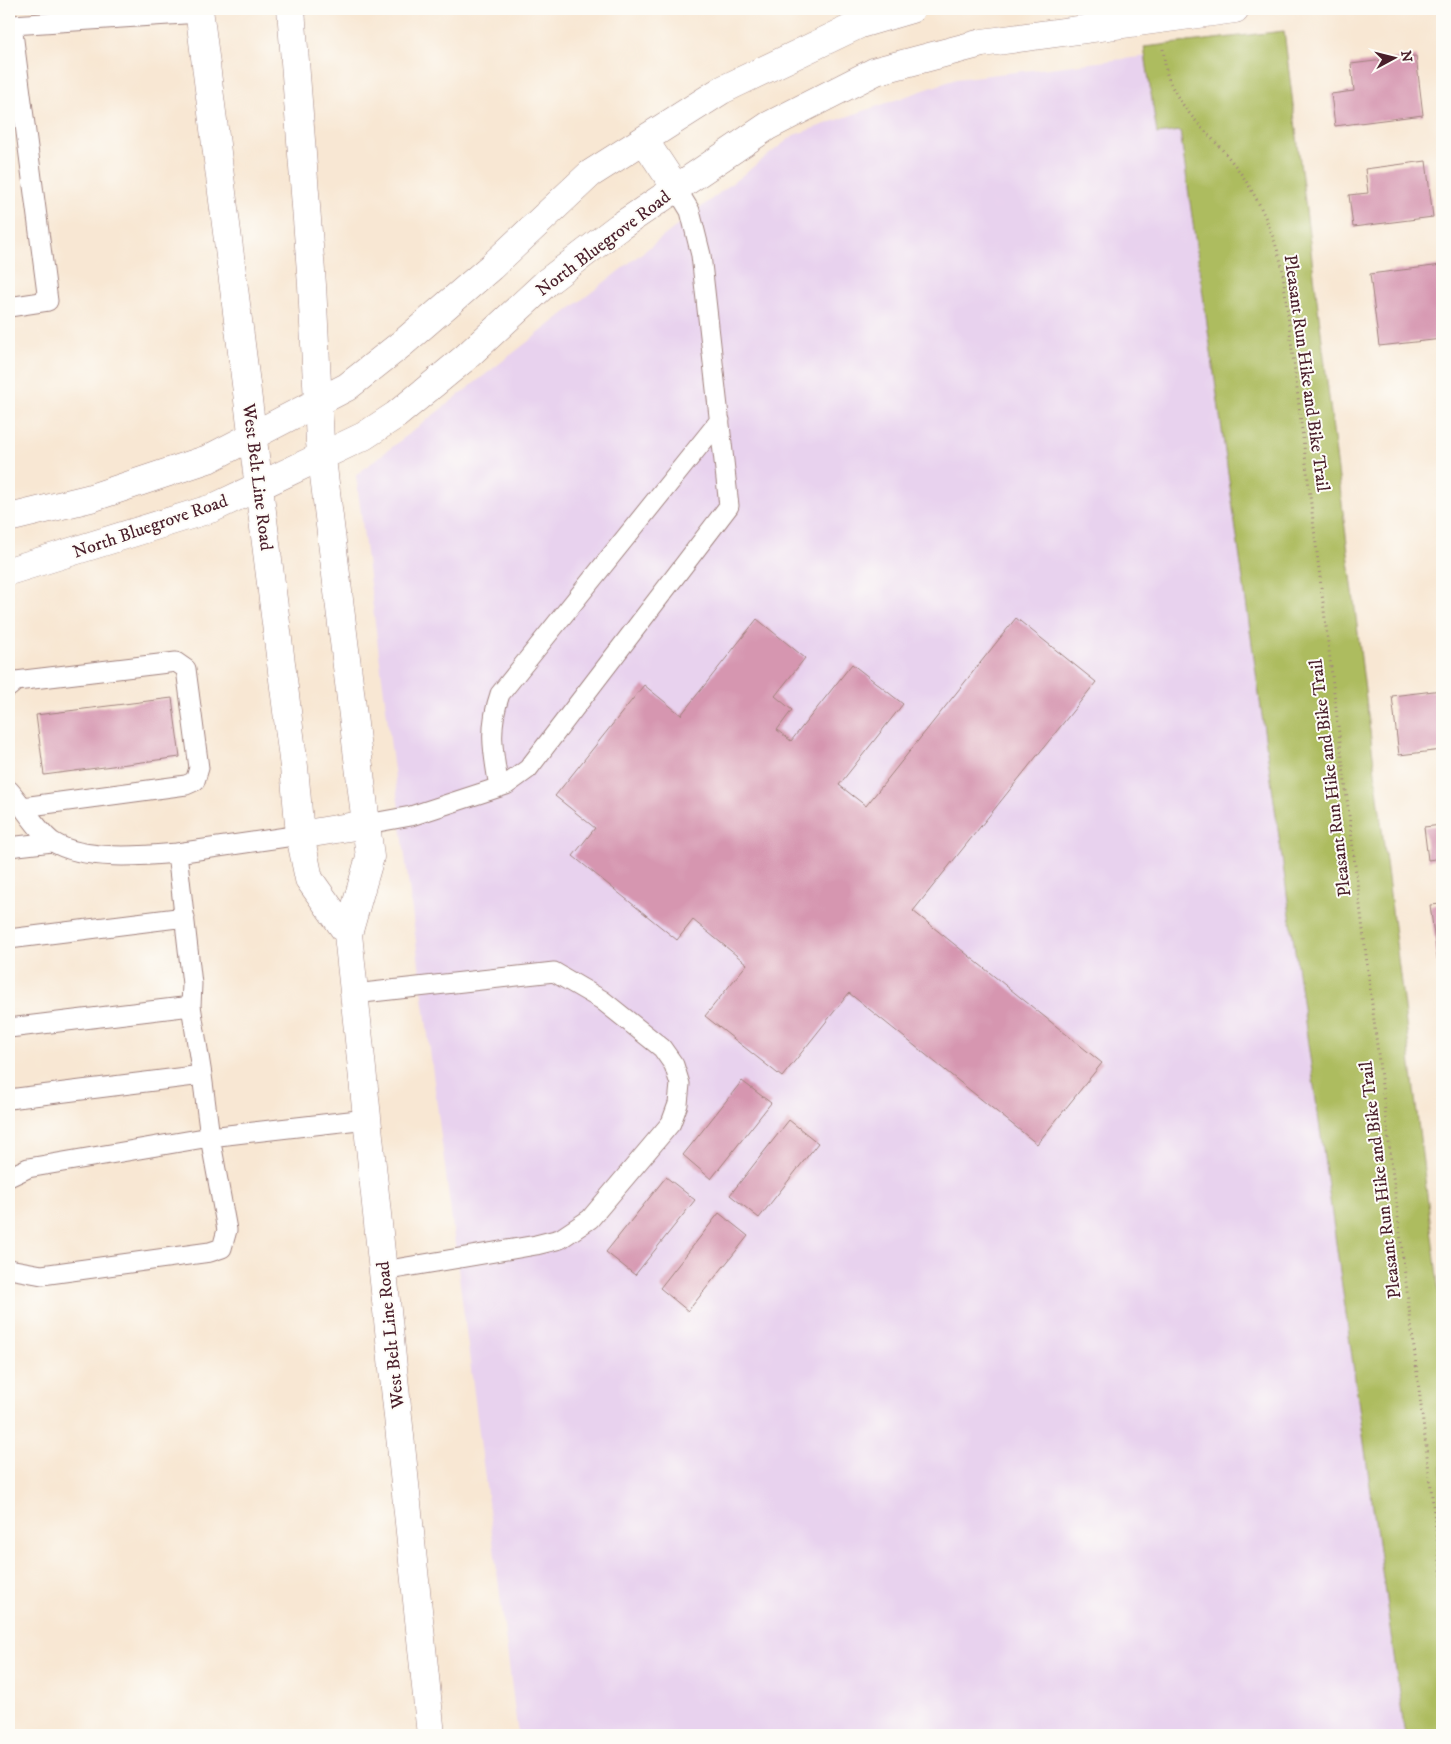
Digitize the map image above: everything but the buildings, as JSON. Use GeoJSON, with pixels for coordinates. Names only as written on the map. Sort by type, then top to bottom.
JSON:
{"type":"FeatureCollection","features":[{"type":"Feature","properties":{"kind":"main road","name":"West Belt Line Road"},"geometry":{"type":"LineString","coordinates":[[291,9],[312,285],[322,456],[370,857],[348,934],[431,1735]]}},
{"type":"Feature","properties":{"kind":"main road"},"geometry":{"type":"LineString","coordinates":[[9,518],[91,498],[208,459],[347,386],[404,342],[491,267],[590,174],[730,86],[860,24],[912,9]]}},
{"type":"Feature","properties":{"kind":"main road","name":"North Bluegrove Road"},"geometry":{"type":"LineString","coordinates":[[9,571],[212,508],[364,436],[396,415],[465,358],[547,282],[619,227],[768,126],[876,71],[982,43],[1235,9]]}},
{"type":"Feature","properties":{"kind":"main road","name":"West Belt Line Road"},"geometry":{"type":"LineString","coordinates":[[200,11],[294,766],[300,835],[309,879],[348,934]]}},
{"type":"Feature","properties":{"kind":"main road"},"geometry":{"type":"LineString","coordinates":[[644,140],[676,188]]}},
{"type":"Feature","properties":{"kind":"main road"},"geometry":{"type":"LineString","coordinates":[[300,835],[367,824]]}},
{"type":"Feature","properties":{"kind":"lane"},"geometry":{"type":"LineString","coordinates":[[9,307],[48,301],[12,25],[200,11]]}},
{"type":"Feature","properties":{"kind":"lane"},"geometry":{"type":"LineString","coordinates":[[367,824],[411,816],[506,785],[528,769],[729,506],[701,256],[690,211],[676,188]]}},
{"type":"Feature","properties":{"kind":"lane"},"geometry":{"type":"LineString","coordinates":[[499,787],[491,734],[494,711],[500,694],[720,420]]}},
{"type":"Feature","properties":{"kind":"lane"},"geometry":{"type":"LineString","coordinates":[[9,688],[16,681],[176,662],[186,669],[199,768],[195,781],[186,785],[23,807]]}},
{"type":"Feature","properties":{"kind":"lane"},"geometry":{"type":"LineString","coordinates":[[9,790],[52,842],[69,849],[111,856],[177,853],[300,835]]}},
{"type":"Feature","properties":{"kind":"lane"},"geometry":{"type":"LineString","coordinates":[[9,848],[52,842]]}},
{"type":"Feature","properties":{"kind":"lane"},"geometry":{"type":"LineString","coordinates":[[9,1269],[192,1242],[210,1252],[222,1248],[227,1230],[210,1137],[191,1006],[192,984],[177,853]]}},
{"type":"Feature","properties":{"kind":"lane"},"geometry":{"type":"LineString","coordinates":[[9,940],[185,917]]}},
{"type":"Feature","properties":{"kind":"lane"},"geometry":{"type":"LineString","coordinates":[[354,994],[554,972],[602,1000],[662,1048],[674,1065],[680,1084],[678,1104],[671,1123],[590,1219],[560,1239],[536,1245],[383,1271]]}},
{"type":"Feature","properties":{"kind":"lane"},"geometry":{"type":"LineString","coordinates":[[9,1028],[191,1006]]}},
{"type":"Feature","properties":{"kind":"lane"},"geometry":{"type":"LineString","coordinates":[[9,1099],[202,1075]]}},
{"type":"Feature","properties":{"kind":"lane"},"geometry":{"type":"LineString","coordinates":[[9,1177],[28,1168],[210,1137],[367,1119]]}},
{"type":"Feature","properties":{"kind":"path","name":"Pleasant Run Hike and Bike Trail"},"geometry":{"type":"LineString","coordinates":[[1158,18],[1169,81],[1184,108],[1234,163],[1254,195],[1274,236],[1282,266],[1442,1578]]}},
{"type":"Feature","properties":{"kind":"shaded area"},"geometry":{"type":"Polygon","coordinates":[[[1232,46],[1439,1735],[518,1735],[356,475],[794,135],[956,79],[1232,46]]]}},
{"type":"Feature","properties":{"kind":"green space"},"geometry":{"type":"Polygon","coordinates":[[[1284,31],[1442,1317],[1442,1735],[1405,1735],[1180,131],[1157,134],[1144,47],[1284,31]]]}}]}
